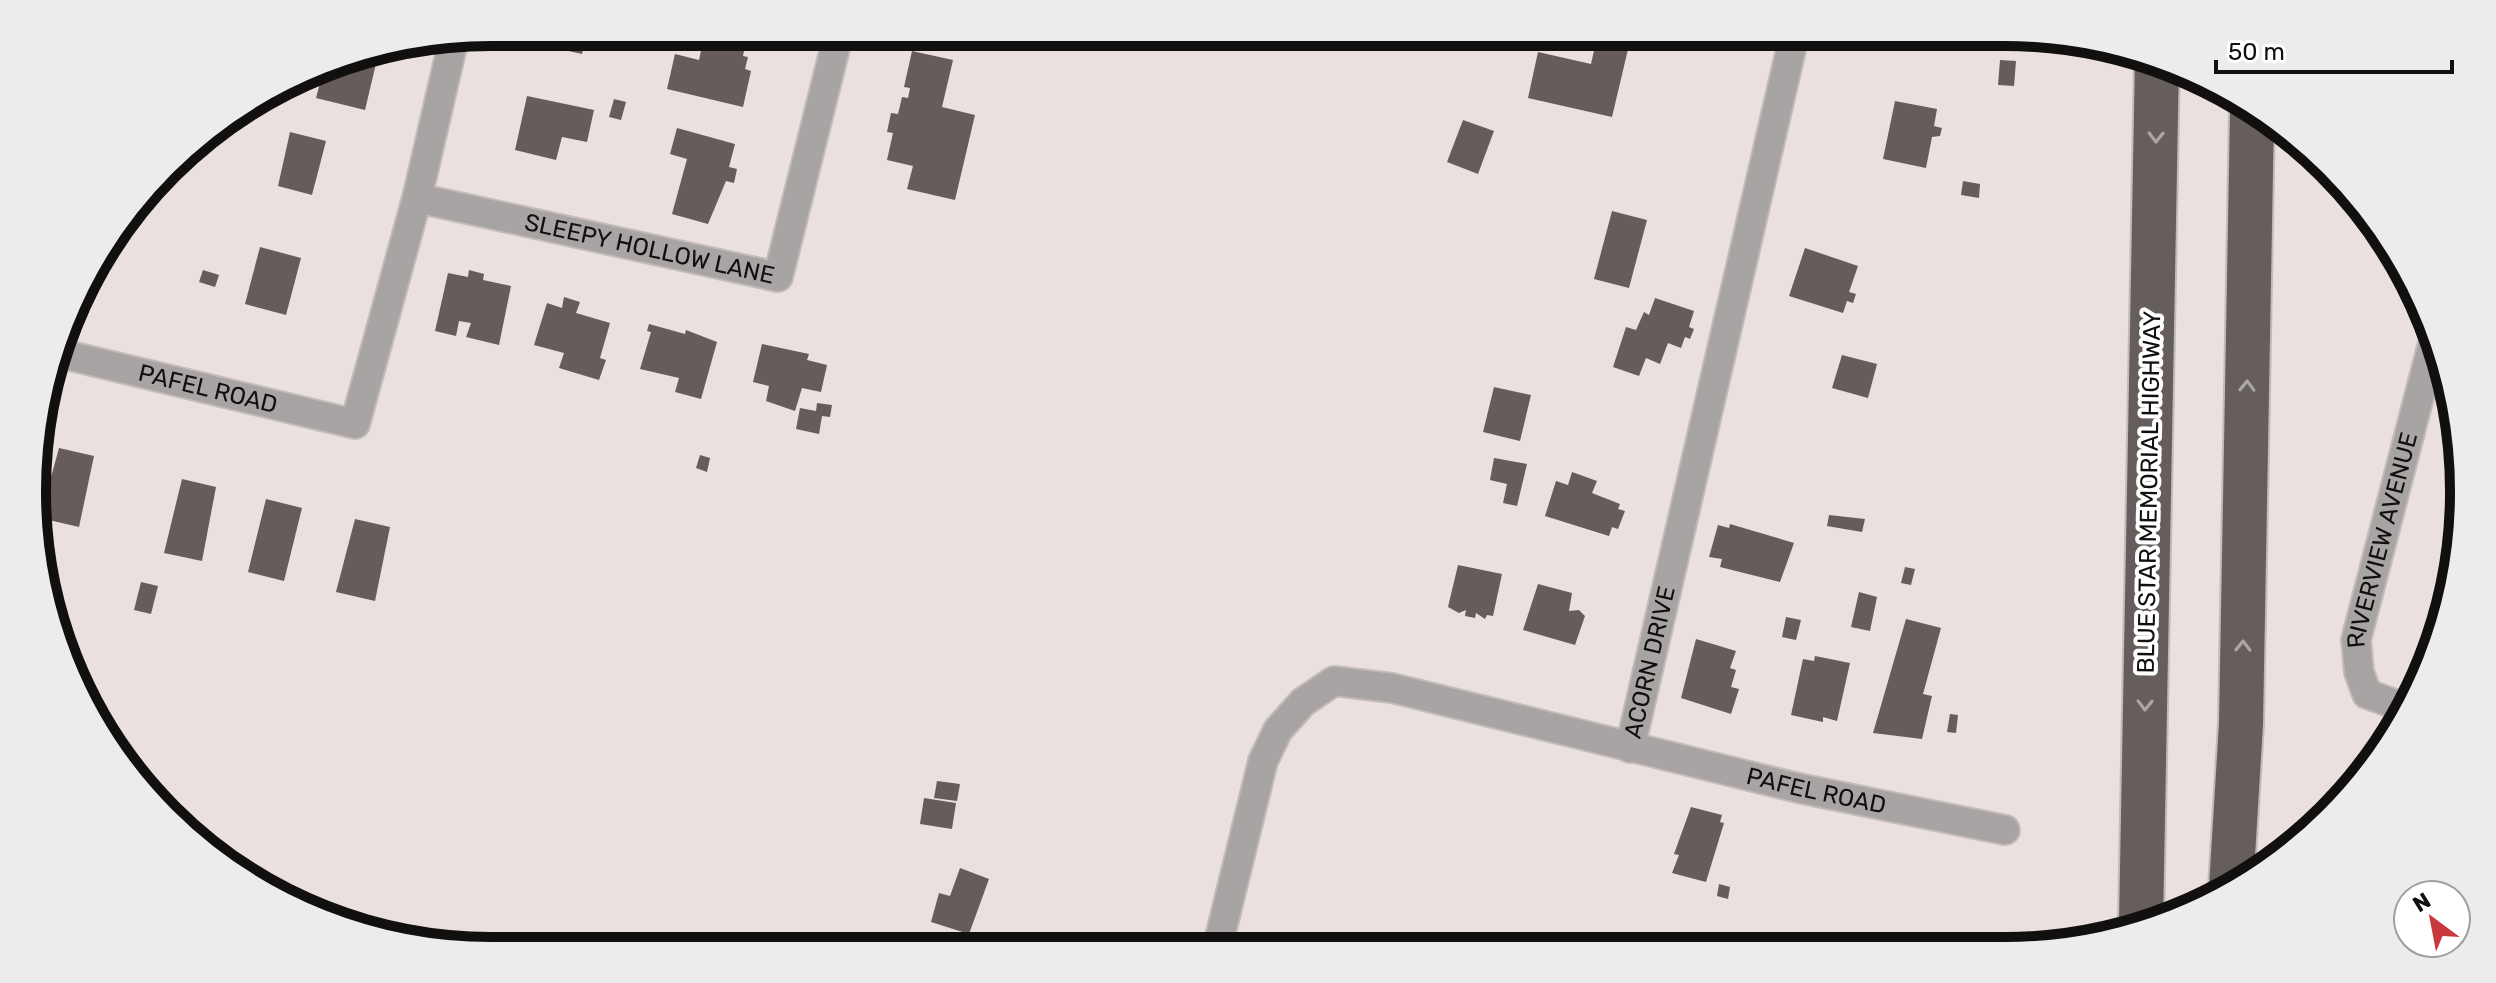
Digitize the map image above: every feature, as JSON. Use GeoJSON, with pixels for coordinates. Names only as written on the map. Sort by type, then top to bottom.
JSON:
{"type":"FeatureCollection","features":[{"type":"Feature","properties":{"kind":"highway","name":"BLUE STAR MEMORIAL HIGHWAY"},"geometry":{"type":"LineString","coordinates":[[2141,915],[2157,73]]}},
{"type":"Feature","properties":{"kind":"highway"},"geometry":{"type":"LineString","coordinates":[[2232,874],[2241,724],[2252,121]]}},
{"type":"Feature","properties":{"kind":"highway"},"geometry":{"type":"LineString","coordinates":[[2241,724],[2245,866]]}},
{"type":"Feature","properties":{"kind":"highway"},"geometry":{"type":"LineString","coordinates":[[2133,918],[2144,766]]}},
{"type":"Feature","properties":{"kind":"street","name":"SLEEPY HOLLOW LANE"},"geometry":{"type":"LineString","coordinates":[[417,198],[778,277],[836,46]]}},
{"type":"Feature","properties":{"kind":"street","name":"ACORN DRIVE"},"geometry":{"type":"LineString","coordinates":[[1220,937],[1263,761],[1278,730],[1303,702],[1334,681],[1392,688],[1630,748],[1792,46]]}},
{"type":"Feature","properties":{"kind":"street"},"geometry":{"type":"LineString","coordinates":[[417,198],[452,48]]}},
{"type":"Feature","properties":{"kind":"street","name":"PAFEL ROAD"},"geometry":{"type":"LineString","coordinates":[[68,355],[355,424],[417,198]]}},
{"type":"Feature","properties":{"kind":"street","name":"RIVERVIEW AVENUE"},"geometry":{"type":"LineString","coordinates":[[2395,704],[2367,694],[2359,672],[2356,640],[2429,358]]}},
{"type":"Feature","properties":{"kind":"street","name":"PAFEL ROAD"},"geometry":{"type":"LineString","coordinates":[[1630,748],[1798,788],[2005,830]]}},
{"type":"Feature","properties":{"kind":"building"},"geometry":{"type":"Polygon","coordinates":[[[546,46],[584,46],[582,54],[546,46]]]}},
{"type":"Feature","properties":{"kind":"building"},"geometry":{"type":"Polygon","coordinates":[[[702,46],[745,46],[743,56],[748,57],[745,69],[751,71],[743,107],[667,89],[675,54],[699,60],[702,46]]]}},
{"type":"Feature","properties":{"kind":"building"},"geometry":{"type":"Polygon","coordinates":[[[1595,46],[1629,46],[1612,117],[1528,98],[1538,52],[1591,64],[1595,46]]]}},
{"type":"Feature","properties":{"kind":"building"},"geometry":{"type":"Polygon","coordinates":[[[912,51],[953,60],[942,107],[975,115],[955,200],[907,189],[913,166],[887,160],[893,133],[887,132],[891,113],[898,114],[902,97],[908,98],[910,88],[904,87],[912,51]]]}},
{"type":"Feature","properties":{"kind":"building"},"geometry":{"type":"Polygon","coordinates":[[[2000,60],[2016,61],[2014,86],[1998,85],[2000,60]]]}},
{"type":"Feature","properties":{"kind":"building"},"geometry":{"type":"Polygon","coordinates":[[[377,61],[365,110],[316,98],[321,80],[377,61]]]}},
{"type":"Feature","properties":{"kind":"building"},"geometry":{"type":"Polygon","coordinates":[[[527,96],[594,110],[587,142],[562,137],[556,160],[515,150],[527,96]]]}},
{"type":"Feature","properties":{"kind":"building"},"geometry":{"type":"Polygon","coordinates":[[[614,99],[626,102],[621,120],[609,117],[614,99]]]}},
{"type":"Feature","properties":{"kind":"building"},"geometry":{"type":"Polygon","coordinates":[[[1895,101],[1937,109],[1934,126],[1942,128],[1940,136],[1932,137],[1926,168],[1883,159],[1895,101]]]}},
{"type":"Feature","properties":{"kind":"building"},"geometry":{"type":"Polygon","coordinates":[[[1463,120],[1494,131],[1478,174],[1447,162],[1463,120]]]}},
{"type":"Feature","properties":{"kind":"building"},"geometry":{"type":"Polygon","coordinates":[[[677,128],[735,144],[729,167],[737,169],[734,183],[726,181],[708,224],[672,214],[687,159],[670,154],[677,128]]]}},
{"type":"Feature","properties":{"kind":"building"},"geometry":{"type":"Polygon","coordinates":[[[290,132],[326,141],[312,195],[278,186],[290,132]]]}},
{"type":"Feature","properties":{"kind":"building"},"geometry":{"type":"Polygon","coordinates":[[[1963,181],[1980,184],[1979,198],[1961,195],[1963,181]]]}},
{"type":"Feature","properties":{"kind":"building"},"geometry":{"type":"Polygon","coordinates":[[[1612,211],[1647,220],[1629,288],[1594,279],[1612,211]]]}},
{"type":"Feature","properties":{"kind":"building"},"geometry":{"type":"Polygon","coordinates":[[[260,247],[301,258],[286,315],[245,304],[260,247]]]}},
{"type":"Feature","properties":{"kind":"building"},"geometry":{"type":"Polygon","coordinates":[[[1805,248],[1858,266],[1849,292],[1856,294],[1853,303],[1847,301],[1843,313],[1789,296],[1805,248]]]}},
{"type":"Feature","properties":{"kind":"building"},"geometry":{"type":"Polygon","coordinates":[[[203,270],[219,275],[215,287],[199,282],[203,270]]]}},
{"type":"Feature","properties":{"kind":"building"},"geometry":{"type":"Polygon","coordinates":[[[469,270],[484,274],[483,280],[511,286],[499,345],[466,337],[471,323],[459,321],[456,336],[435,331],[448,273],[468,277],[469,270]]]}},
{"type":"Feature","properties":{"kind":"building"},"geometry":{"type":"Polygon","coordinates":[[[564,297],[580,302],[576,313],[610,323],[600,358],[606,360],[599,380],[559,368],[564,353],[534,345],[547,303],[562,308],[564,297]]]}},
{"type":"Feature","properties":{"kind":"building"},"geometry":{"type":"Polygon","coordinates":[[[1655,298],[1694,311],[1689,327],[1694,329],[1690,339],[1685,337],[1681,348],[1668,343],[1660,364],[1646,358],[1639,376],[1613,367],[1626,327],[1636,330],[1644,312],[1649,315],[1655,298]]]}},
{"type":"Feature","properties":{"kind":"building"},"geometry":{"type":"Polygon","coordinates":[[[649,324],[685,334],[686,330],[717,342],[701,399],[675,392],[679,378],[640,369],[651,332],[647,331],[649,324]]]}},
{"type":"Feature","properties":{"kind":"building"},"geometry":{"type":"Polygon","coordinates":[[[762,344],[809,354],[807,360],[827,365],[821,392],[802,388],[795,411],[766,401],[769,386],[753,382],[762,344]]]}},
{"type":"Feature","properties":{"kind":"building"},"geometry":{"type":"Polygon","coordinates":[[[1842,355],[1877,364],[1868,398],[1832,388],[1842,355]]]}},
{"type":"Feature","properties":{"kind":"building"},"geometry":{"type":"Polygon","coordinates":[[[1494,387],[1531,395],[1520,441],[1483,432],[1494,387]]]}},
{"type":"Feature","properties":{"kind":"building"},"geometry":{"type":"Polygon","coordinates":[[[817,403],[832,405],[830,417],[822,416],[819,434],[796,429],[800,408],[816,411],[817,403]]]}},
{"type":"Feature","properties":{"kind":"building"},"geometry":{"type":"Polygon","coordinates":[[[59,448],[94,456],[79,527],[47,520],[46,495],[59,448]]]}},
{"type":"Feature","properties":{"kind":"building"},"geometry":{"type":"Polygon","coordinates":[[[700,455],[710,458],[707,472],[696,468],[700,455]]]}},
{"type":"Feature","properties":{"kind":"building"},"geometry":{"type":"Polygon","coordinates":[[[1494,458],[1527,464],[1517,506],[1503,503],[1507,484],[1490,480],[1494,458]]]}},
{"type":"Feature","properties":{"kind":"building"},"geometry":{"type":"Polygon","coordinates":[[[1572,472],[1597,481],[1592,493],[1620,504],[1618,509],[1625,511],[1618,529],[1612,527],[1609,536],[1545,516],[1556,481],[1568,485],[1572,472]]]}},
{"type":"Feature","properties":{"kind":"building"},"geometry":{"type":"Polygon","coordinates":[[[182,479],[216,487],[202,561],[164,553],[182,479]]]}},
{"type":"Feature","properties":{"kind":"building"},"geometry":{"type":"Polygon","coordinates":[[[266,499],[302,508],[284,581],[248,572],[266,499]]]}},
{"type":"Feature","properties":{"kind":"building"},"geometry":{"type":"Polygon","coordinates":[[[1829,515],[1865,519],[1862,532],[1827,526],[1829,515]]]}},
{"type":"Feature","properties":{"kind":"building"},"geometry":{"type":"Polygon","coordinates":[[[355,519],[390,527],[375,601],[336,592],[355,519]]]}},
{"type":"Feature","properties":{"kind":"building"},"geometry":{"type":"Polygon","coordinates":[[[1730,524],[1794,543],[1780,582],[1720,567],[1722,559],[1709,557],[1718,525],[1729,528],[1730,524]]]}},
{"type":"Feature","properties":{"kind":"building"},"geometry":{"type":"Polygon","coordinates":[[[1458,565],[1502,574],[1493,616],[1487,615],[1485,619],[1476,613],[1475,618],[1465,616],[1466,610],[1459,613],[1448,607],[1458,565]]]}},
{"type":"Feature","properties":{"kind":"building"},"geometry":{"type":"Polygon","coordinates":[[[1905,567],[1915,569],[1911,585],[1901,583],[1905,567]]]}},
{"type":"Feature","properties":{"kind":"building"},"geometry":{"type":"Polygon","coordinates":[[[141,582],[158,586],[151,614],[134,610],[141,582]]]}},
{"type":"Feature","properties":{"kind":"building"},"geometry":{"type":"Polygon","coordinates":[[[1538,584],[1572,593],[1569,611],[1579,610],[1585,616],[1575,645],[1523,630],[1538,584]]]}},
{"type":"Feature","properties":{"kind":"building"},"geometry":{"type":"Polygon","coordinates":[[[2440,585],[2434,610],[2431,609],[2440,585]]]}},
{"type":"Feature","properties":{"kind":"building"},"geometry":{"type":"Polygon","coordinates":[[[1859,592],[1877,597],[1870,631],[1851,627],[1859,592]]]}},
{"type":"Feature","properties":{"kind":"building"},"geometry":{"type":"Polygon","coordinates":[[[1786,617],[1801,620],[1796,640],[1782,637],[1786,617]]]}},
{"type":"Feature","properties":{"kind":"building"},"geometry":{"type":"Polygon","coordinates":[[[1906,619],[1941,628],[1923,694],[1932,696],[1922,739],[1873,733],[1906,619]]]}},
{"type":"Feature","properties":{"kind":"building"},"geometry":{"type":"Polygon","coordinates":[[[1696,639],[1736,651],[1730,668],[1736,670],[1731,687],[1739,689],[1731,714],[1681,698],[1696,639]]]}},
{"type":"Feature","properties":{"kind":"building"},"geometry":{"type":"Polygon","coordinates":[[[1815,656],[1850,663],[1837,721],[1823,717],[1823,722],[1791,715],[1803,659],[1814,661],[1815,656]]]}},
{"type":"Feature","properties":{"kind":"building"},"geometry":{"type":"Polygon","coordinates":[[[1950,714],[1958,715],[1956,733],[1947,732],[1950,714]]]}},
{"type":"Feature","properties":{"kind":"building"},"geometry":{"type":"Polygon","coordinates":[[[937,781],[960,784],[957,801],[934,798],[937,781]]]}},
{"type":"Feature","properties":{"kind":"building"},"geometry":{"type":"Polygon","coordinates":[[[924,798],[956,803],[952,829],[920,824],[924,798]]]}},
{"type":"Feature","properties":{"kind":"building"},"geometry":{"type":"Polygon","coordinates":[[[1691,807],[1722,815],[1720,822],[1724,823],[1706,882],[1672,873],[1679,855],[1674,854],[1691,807]]]}},
{"type":"Feature","properties":{"kind":"building"},"geometry":{"type":"Polygon","coordinates":[[[960,868],[989,879],[969,934],[931,922],[939,893],[950,896],[960,868]]]}},
{"type":"Feature","properties":{"kind":"building"},"geometry":{"type":"Polygon","coordinates":[[[1719,884],[1730,887],[1728,899],[1717,896],[1719,884]]]}}]}
